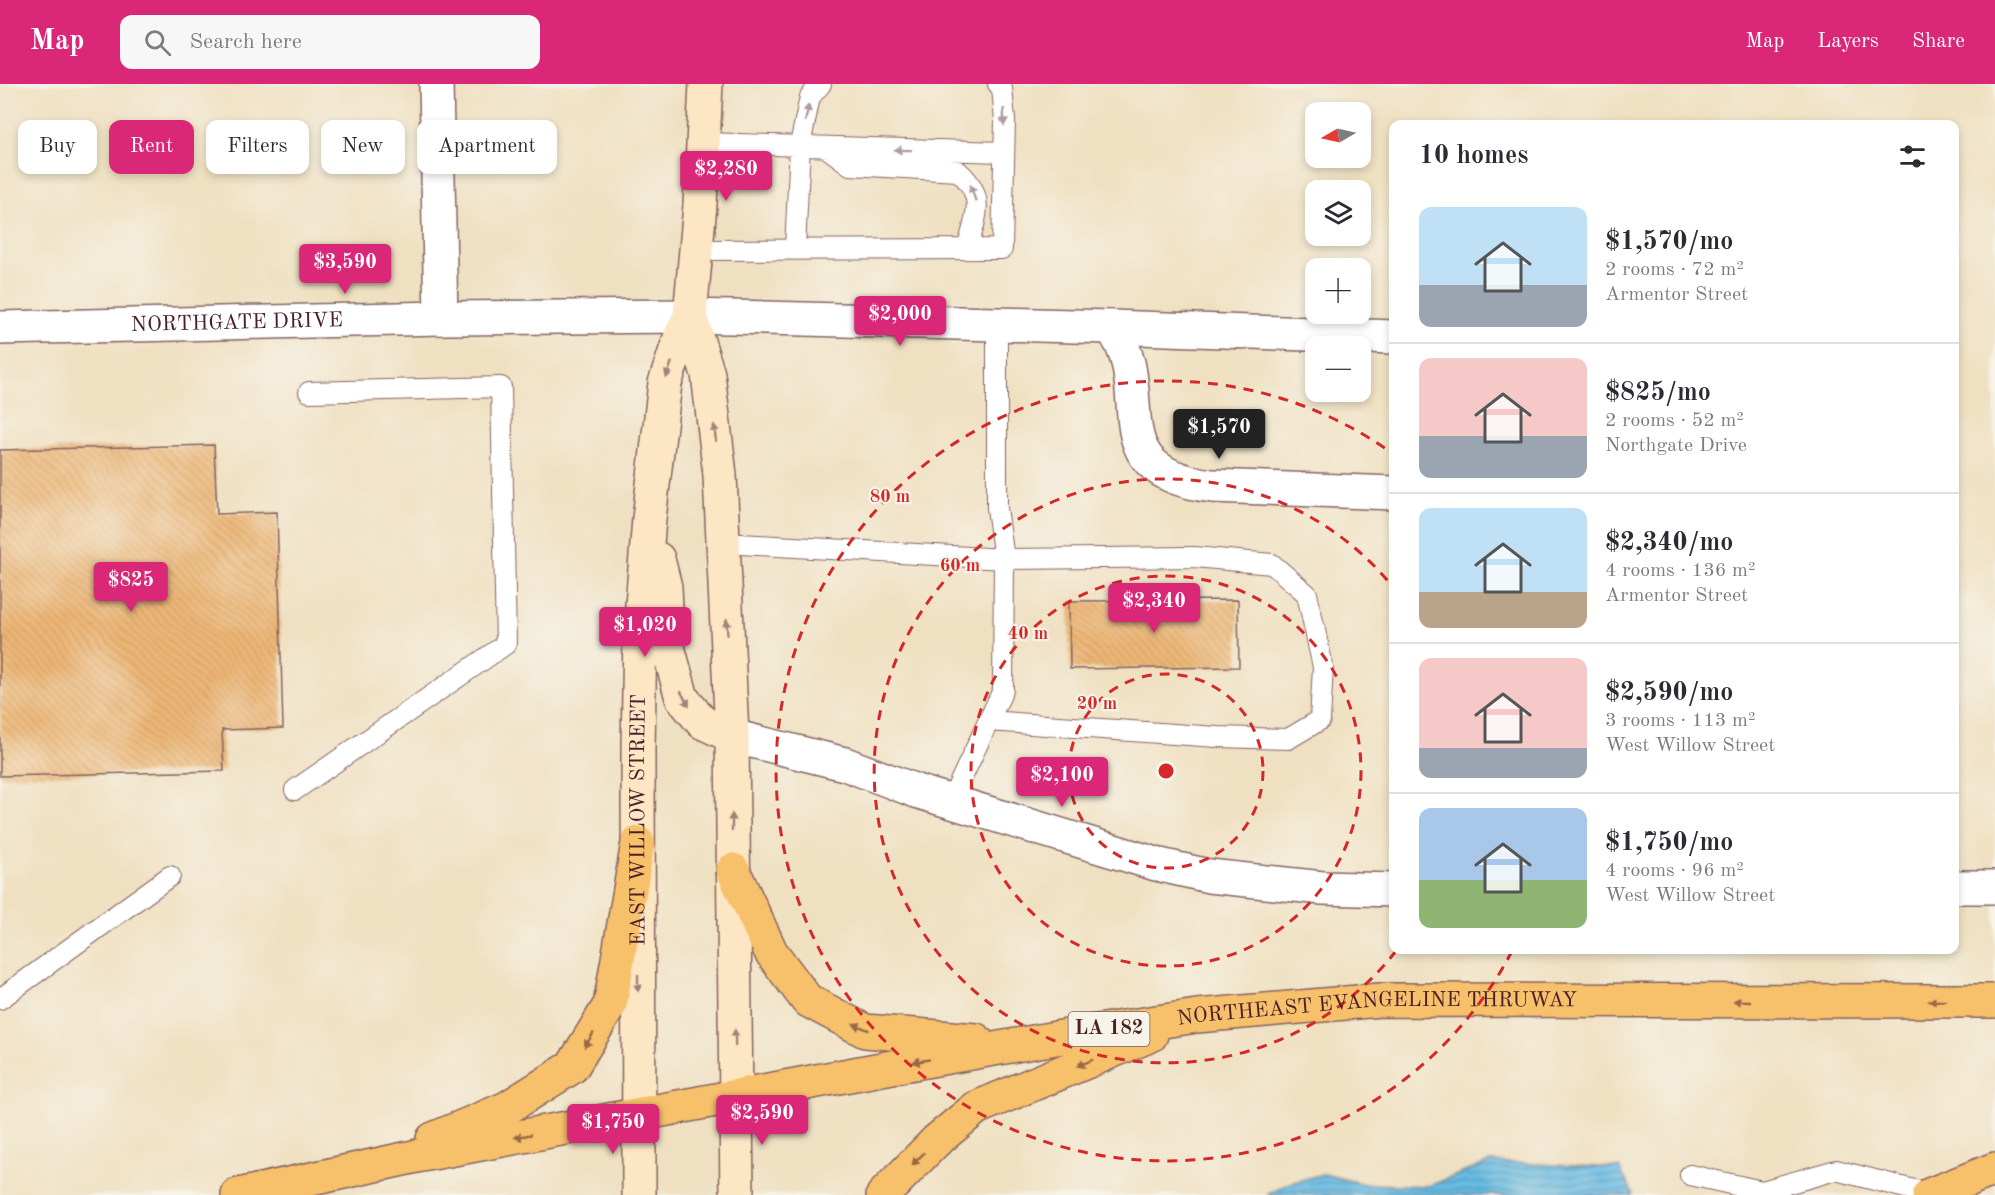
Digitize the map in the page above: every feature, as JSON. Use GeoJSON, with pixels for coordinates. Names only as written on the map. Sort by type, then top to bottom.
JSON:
{"type":"FeatureCollection","features":[{"type":"Feature","properties":{"kind":"highway"},"geometry":{"type":"LineString","coordinates":[[368,1166],[507,1108],[572,1067],[610,1005],[638,843]]}},
{"type":"Feature","properties":{"kind":"highway"},"geometry":{"type":"LineString","coordinates":[[733,870],[771,952],[807,1000],[865,1031],[1023,1043]]}},
{"type":"Feature","properties":{"kind":"highway","name":"NORTHEAST EVANGELINE THRUWAY"},"geometry":{"type":"LineString","coordinates":[[238,1195],[368,1166],[736,1096],[1023,1043],[1197,1016],[1380,1000],[1995,1001]]}},
{"type":"Feature","properties":{"kind":"highway"},"geometry":{"type":"LineString","coordinates":[[883,1195],[936,1141],[976,1108],[1197,1016]]}},
{"type":"Feature","properties":{"kind":"highway"},"geometry":{"type":"LineString","coordinates":[[1929,1194],[1995,1169]]}},
{"type":"Feature","properties":{"kind":"main road","name":"EAST WILLOW STREET"},"geometry":{"type":"LineString","coordinates":[[639,1195],[640,630],[649,519],[665,383],[690,316],[704,143],[706,84]]}},
{"type":"Feature","properties":{"kind":"main road","name":"EAST WILLOW STREET"},"geometry":{"type":"LineString","coordinates":[[690,316],[708,374],[720,475],[732,736],[737,1195]]}},
{"type":"Feature","properties":{"kind":"main road"},"geometry":{"type":"LineString","coordinates":[[649,519],[665,587],[668,647],[682,698],[702,722],[732,736]]}},
{"type":"Feature","properties":{"kind":"street"},"geometry":{"type":"LineString","coordinates":[[436,84],[441,318]]}},
{"type":"Feature","properties":{"kind":"street","name":"NORTHGATE DRIVE"},"geometry":{"type":"LineString","coordinates":[[0,328],[441,318],[690,316],[1389,337]]}},
{"type":"Feature","properties":{"kind":"street"},"geometry":{"type":"LineString","coordinates":[[1111,327],[1119,337],[1128,359],[1137,435],[1147,460],[1156,468],[1196,484],[1212,486],[1389,493]]}},
{"type":"Feature","properties":{"kind":"street"},"geometry":{"type":"LineString","coordinates":[[732,736],[845,764],[916,791],[1156,864],[1209,876],[1323,888],[1389,890]]}},
{"type":"Feature","properties":{"kind":"street"},"geometry":{"type":"LineString","coordinates":[[1959,887],[1995,887]]}},
{"type":"Feature","properties":{"kind":"lane"},"geometry":{"type":"LineString","coordinates":[[795,249],[800,145],[810,97],[820,84]]}},
{"type":"Feature","properties":{"kind":"lane"},"geometry":{"type":"LineString","coordinates":[[696,250],[1002,249],[1005,120],[1002,88],[998,84]]}},
{"type":"Feature","properties":{"kind":"lane"},"geometry":{"type":"LineString","coordinates":[[704,143],[1003,152]]}},
{"type":"Feature","properties":{"kind":"lane"},"geometry":{"type":"LineString","coordinates":[[826,148],[850,165],[958,171],[970,182],[976,198],[977,214],[967,249]]}},
{"type":"Feature","properties":{"kind":"lane"},"geometry":{"type":"LineString","coordinates":[[951,801],[1003,690],[1004,560],[997,508],[997,324]]}},
{"type":"Feature","properties":{"kind":"lane"},"geometry":{"type":"LineString","coordinates":[[295,790],[506,644],[501,387],[309,392]]}},
{"type":"Feature","properties":{"kind":"lane"},"geometry":{"type":"LineString","coordinates":[[723,543],[1004,560],[1194,556],[1272,564],[1307,594],[1323,668],[1320,720],[1288,740],[988,721]]}},
{"type":"Feature","properties":{"kind":"lane"},"geometry":{"type":"LineString","coordinates":[[0,999],[170,876]]}},
{"type":"Feature","properties":{"kind":"lane"},"geometry":{"type":"LineString","coordinates":[[1690,1174],[1762,1191],[1836,1170],[1929,1194]]}},
{"type":"Feature","properties":{"kind":"water"},"geometry":{"type":"Polygon","coordinates":[[[1490,1162],[1619,1168],[1633,1193],[1631,1195],[1267,1195],[1290,1183],[1323,1174],[1364,1184],[1429,1186],[1490,1162]]]}},
{"type":"Feature","properties":{"kind":"building"},"geometry":{"type":"Polygon","coordinates":[[[214,445],[217,514],[277,512],[283,728],[222,730],[224,771],[0,776],[0,450],[214,445]]]}},
{"type":"Feature","properties":{"kind":"building"},"geometry":{"type":"Polygon","coordinates":[[[1238,600],[1239,667],[1070,669],[1069,601],[1238,600]]]}}]}
